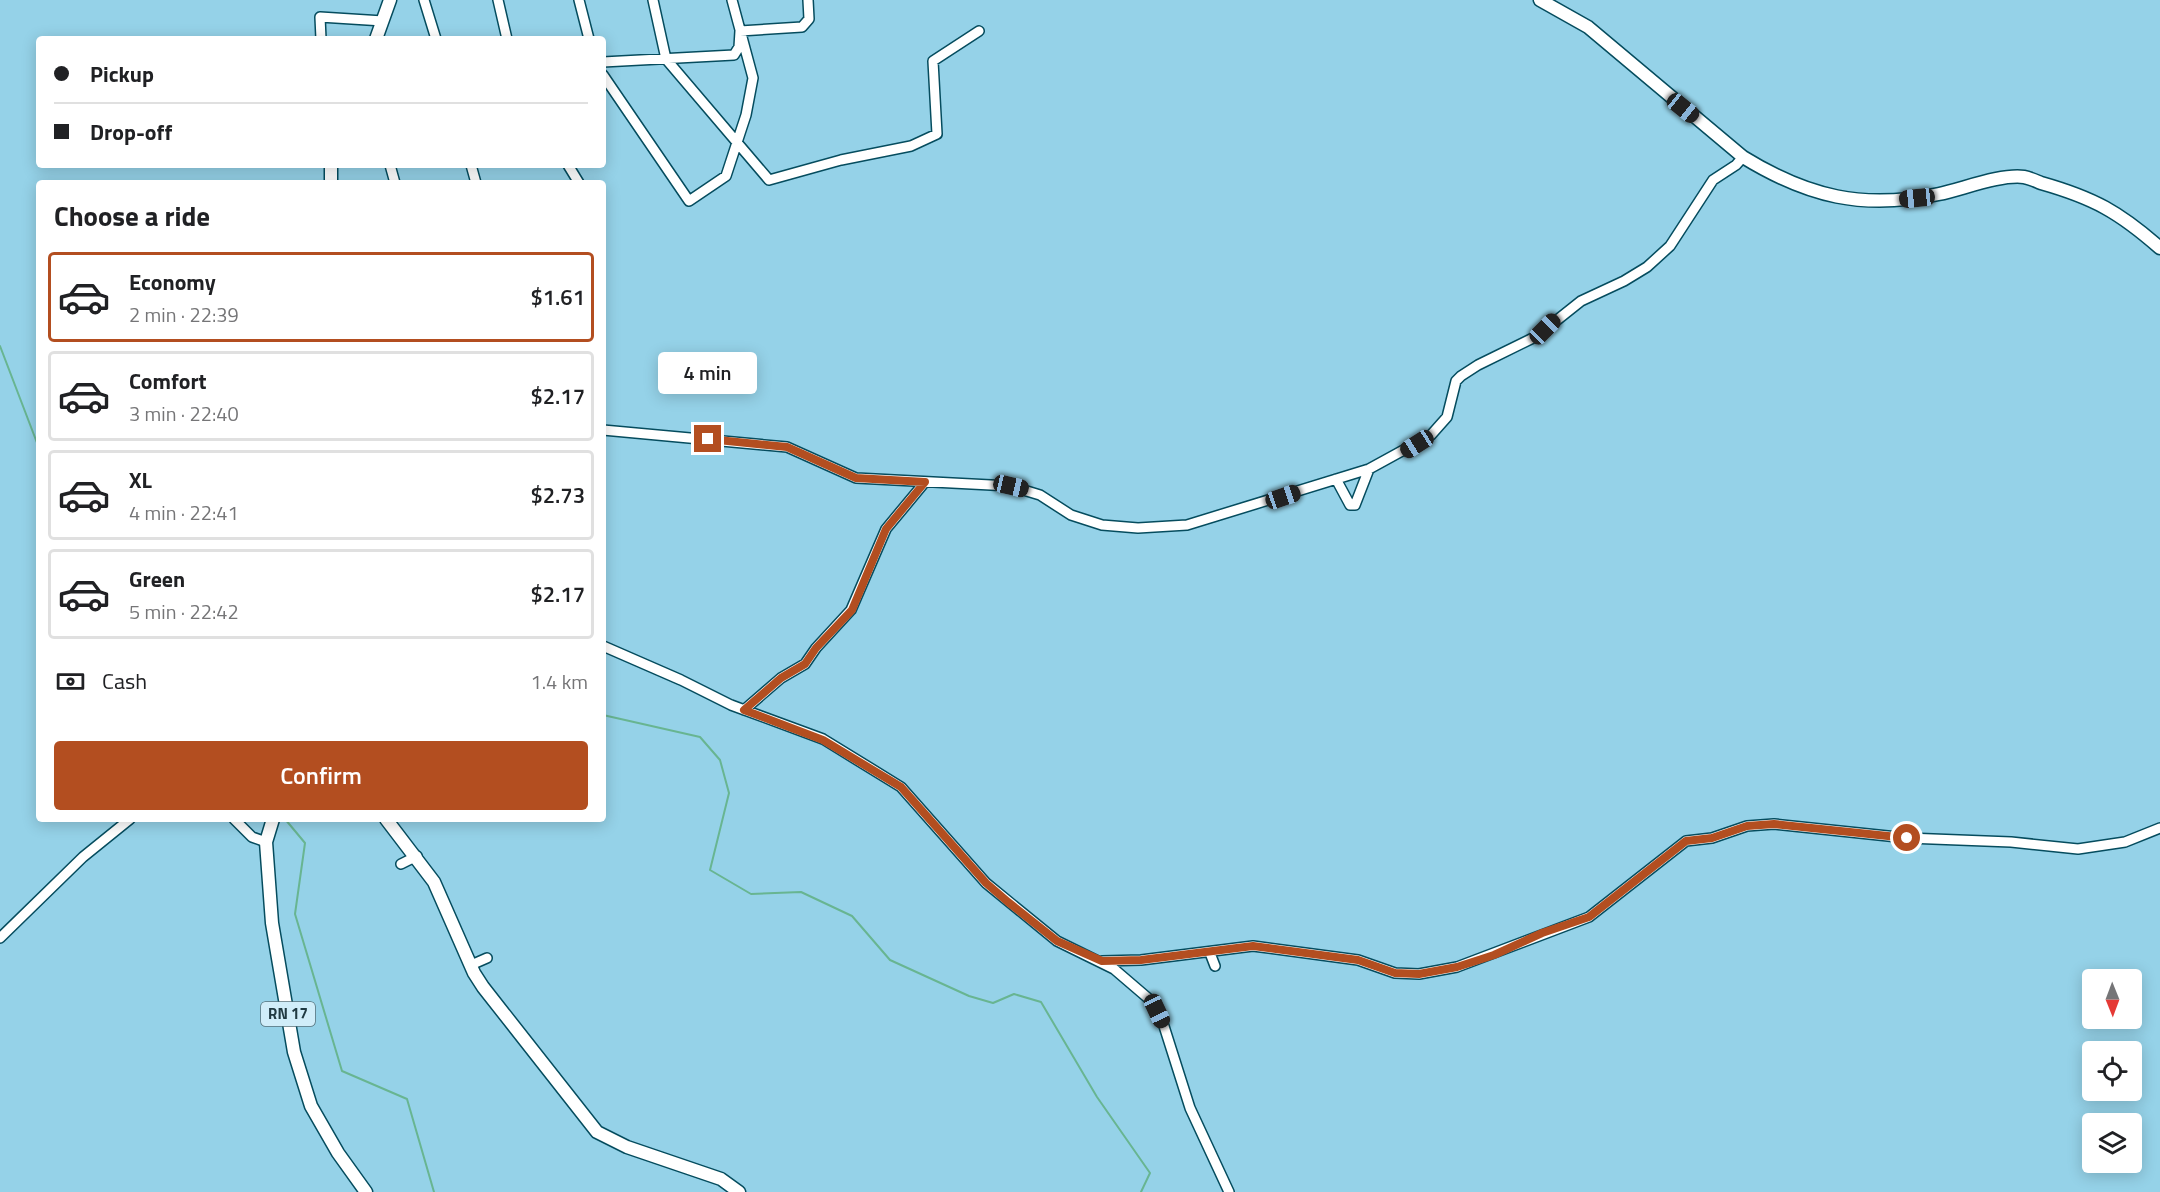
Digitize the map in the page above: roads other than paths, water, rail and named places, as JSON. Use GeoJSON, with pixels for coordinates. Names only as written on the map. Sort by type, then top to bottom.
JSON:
{"type":"FeatureCollection","features":[{"type":"Feature","properties":{"kind":"main road"},"geometry":{"type":"LineString","coordinates":[[377,36],[390,0]]}},
{"type":"Feature","properties":{"kind":"main road"},"geometry":{"type":"LineString","coordinates":[[1540,0],[1588,27],[1743,157],[1764,170],[1803,187],[1836,198],[1855,201],[1917,198],[1980,182],[2023,177],[2072,191],[2106,207],[2127,219],[2160,248]]}},
{"type":"Feature","properties":{"kind":"main road","name":"RN 17"},"geometry":{"type":"LineString","coordinates":[[272,822],[266,842],[272,923],[294,1052],[311,1106],[338,1154],[366,1192]]}},
{"type":"Feature","properties":{"kind":"main road"},"geometry":{"type":"LineString","coordinates":[[389,822],[417,856],[434,882],[483,987],[537,1047],[597,1132],[627,1147],[720,1179],[739,1192]]}},
{"type":"Feature","properties":{"kind":"street"},"geometry":{"type":"LineString","coordinates":[[424,0],[435,36]]}},
{"type":"Feature","properties":{"kind":"street"},"geometry":{"type":"LineString","coordinates":[[498,0],[506,36]]}},
{"type":"Feature","properties":{"kind":"street"},"geometry":{"type":"LineString","coordinates":[[579,0],[588,36]]}},
{"type":"Feature","properties":{"kind":"street"},"geometry":{"type":"LineString","coordinates":[[652,0],[666,59],[769,180],[920,142],[937,134],[933,61],[979,31]]}},
{"type":"Feature","properties":{"kind":"street"},"geometry":{"type":"LineString","coordinates":[[606,79],[689,201],[726,176],[738,143],[753,78],[732,0]]}},
{"type":"Feature","properties":{"kind":"street"},"geometry":{"type":"LineString","coordinates":[[740,31],[802,27],[809,19],[808,0]]}},
{"type":"Feature","properties":{"kind":"street"},"geometry":{"type":"LineString","coordinates":[[321,36],[320,16],[383,21]]}},
{"type":"Feature","properties":{"kind":"street"},"geometry":{"type":"LineString","coordinates":[[606,62],[734,55],[739,47],[740,31]]}},
{"type":"Feature","properties":{"kind":"street"},"geometry":{"type":"LineString","coordinates":[[606,430],[787,447],[856,478],[1011,486],[1039,495],[1071,515],[1085,520],[1138,528],[1187,525],[1370,469],[1403,453],[1439,429],[1447,417],[1456,381],[1461,376],[1478,364],[1537,336],[1575,304],[1624,281],[1652,263],[1670,246],[1713,180],[1736,165],[1743,157]]}},
{"type":"Feature","properties":{"kind":"street"},"geometry":{"type":"LineString","coordinates":[[1336,478],[1350,505],[1355,505],[1370,469]]}},
{"type":"Feature","properties":{"kind":"street"},"geometry":{"type":"LineString","coordinates":[[744,710],[781,678],[805,664],[816,648],[852,610],[883,534],[925,482]]}},
{"type":"Feature","properties":{"kind":"street"},"geometry":{"type":"LineString","coordinates":[[606,647],[744,710],[823,740],[901,787],[993,890],[1057,941],[1102,961],[1140,989],[1157,1011],[1170,1040],[1178,1074],[1192,1112],[1229,1192]]}},
{"type":"Feature","properties":{"kind":"street"},"geometry":{"type":"LineString","coordinates":[[0,938],[83,857],[126,822]]}},
{"type":"Feature","properties":{"kind":"street"},"geometry":{"type":"LineString","coordinates":[[237,822],[252,837],[266,842]]}},
{"type":"Feature","properties":{"kind":"street"},"geometry":{"type":"LineString","coordinates":[[1102,961],[1141,960],[1259,946],[1358,960],[1395,973],[1419,974],[1457,967],[1589,917],[1686,841],[1712,838],[1747,826],[1774,824],[1907,838],[2093,848],[2140,838],[2160,828]]}},
{"type":"Feature","properties":{"kind":"street"},"geometry":{"type":"LineString","coordinates":[[2037,832],[2037,844]]}},
{"type":"Feature","properties":{"kind":"street"},"geometry":{"type":"LineString","coordinates":[[401,864],[417,856]]}},
{"type":"Feature","properties":{"kind":"street"},"geometry":{"type":"LineString","coordinates":[[1210,953],[1215,966]]}},
{"type":"Feature","properties":{"kind":"street"},"geometry":{"type":"LineString","coordinates":[[471,965],[487,958]]}},
{"type":"Feature","properties":{"kind":"waterway"},"geometry":{"type":"LineString","coordinates":[[0,346],[36,440]]}},
{"type":"Feature","properties":{"kind":"waterway"},"geometry":{"type":"LineString","coordinates":[[606,716],[700,737],[720,760],[729,793],[710,870],[751,894],[801,892],[852,916],[890,960],[969,996],[993,1003],[1014,994],[1041,1002],[1097,1097],[1150,1173],[1141,1192]]}},
{"type":"Feature","properties":{"kind":"waterway"},"geometry":{"type":"LineString","coordinates":[[288,822],[305,843],[295,914],[342,1071],[407,1099],[434,1192]]}}]}
